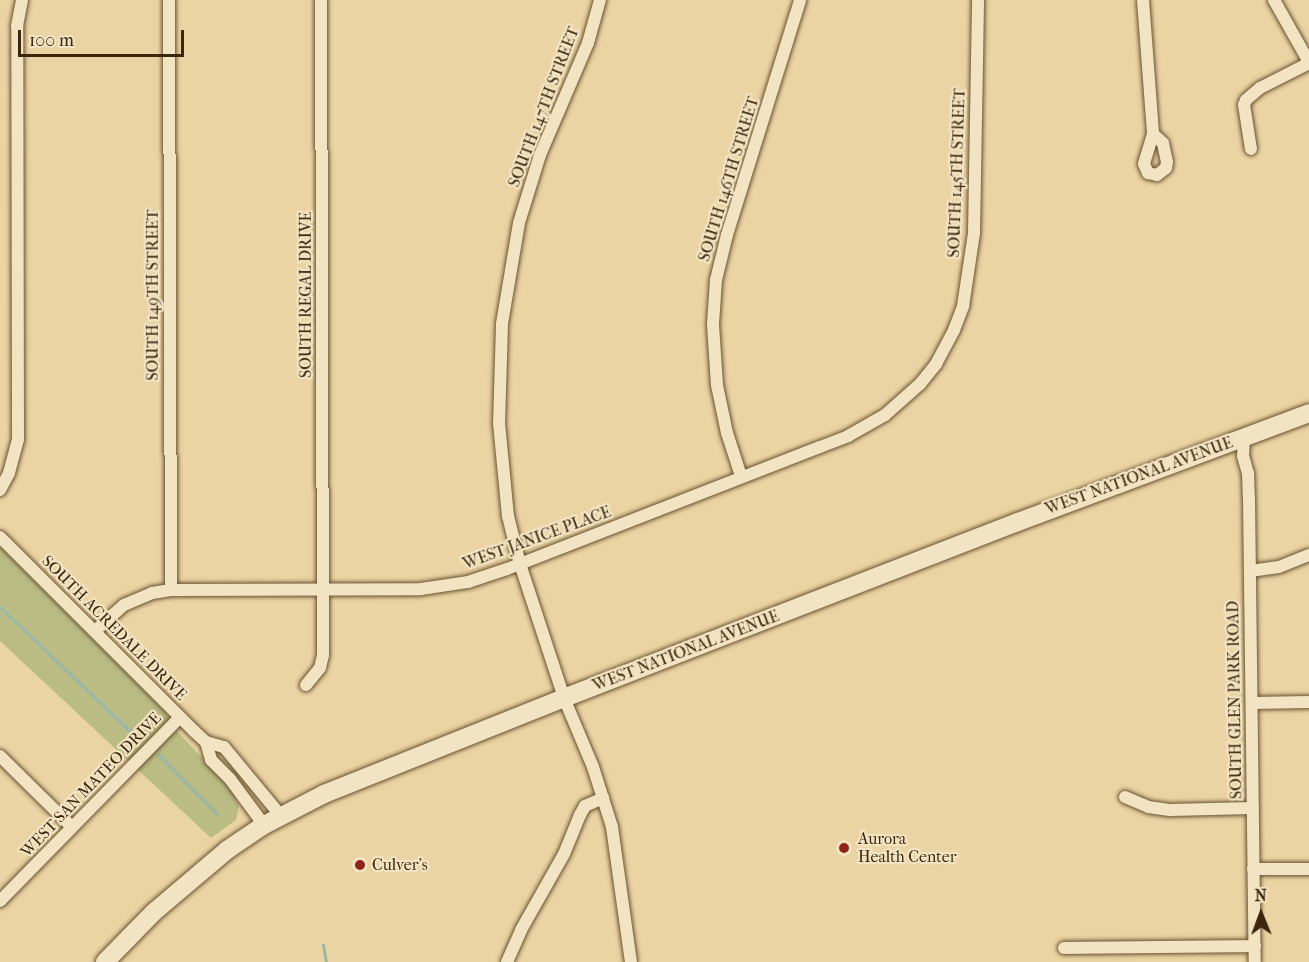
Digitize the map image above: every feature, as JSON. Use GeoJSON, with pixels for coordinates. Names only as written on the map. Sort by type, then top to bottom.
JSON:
{"type":"FeatureCollection","features":[{"type":"Feature","properties":{"kind":"main road","name":"WEST NATIONAL AVENUE"},"geometry":{"type":"LineString","coordinates":[[105,962],[188,881],[264,825],[324,794],[564,698],[1309,413]]}},
{"type":"Feature","properties":{"kind":"street"},"geometry":{"type":"LineString","coordinates":[[0,490],[9,473],[18,440],[17,26],[22,0]]}},
{"type":"Feature","properties":{"kind":"street","name":"SOUTH 149TH STREET"},"geometry":{"type":"LineString","coordinates":[[169,0],[171,591]]}},
{"type":"Feature","properties":{"kind":"street","name":"SOUTH REGAL DRIVE"},"geometry":{"type":"LineString","coordinates":[[306,685],[321,664],[323,590],[321,0]]}},
{"type":"Feature","properties":{"kind":"street","name":"SOUTH 147TH STREET"},"geometry":{"type":"LineString","coordinates":[[600,0],[588,43],[534,175],[519,224],[506,289],[499,356],[499,423],[508,516],[520,564],[564,698],[612,827],[631,962]]}},
{"type":"Feature","properties":{"kind":"street","name":"SOUTH 146TH STREET"},"geometry":{"type":"LineString","coordinates":[[741,476],[727,433],[717,385],[712,324],[716,280],[727,235],[800,0]]}},
{"type":"Feature","properties":{"kind":"street","name":"SOUTH 145TH STREET"},"geometry":{"type":"LineString","coordinates":[[929,373],[954,330],[963,306],[972,257],[978,0]]}},
{"type":"Feature","properties":{"kind":"street"},"geometry":{"type":"LineString","coordinates":[[1143,0],[1153,134]]}},
{"type":"Feature","properties":{"kind":"street"},"geometry":{"type":"LineString","coordinates":[[1251,149],[1244,111],[1246,100],[1260,88],[1309,63],[1274,0]]}},
{"type":"Feature","properties":{"kind":"street","name":"WEST JANICE PLACE"},"geometry":{"type":"LineString","coordinates":[[94,631],[124,605],[152,593],[442,587],[520,564],[820,447],[866,426],[900,403],[929,373]]}},
{"type":"Feature","properties":{"kind":"street","name":"SOUTH GLEN PARK ROAD"},"geometry":{"type":"LineString","coordinates":[[1244,438],[1243,456],[1248,474],[1255,962]]}},
{"type":"Feature","properties":{"kind":"street","name":"SOUTH ACREDALE DRIVE"},"geometry":{"type":"LineString","coordinates":[[0,537],[180,717],[206,741],[224,747],[281,816]]}},
{"type":"Feature","properties":{"kind":"street"},"geometry":{"type":"LineString","coordinates":[[1250,571],[1279,567],[1309,555]]}},
{"type":"Feature","properties":{"kind":"street"},"geometry":{"type":"LineString","coordinates":[[1252,703],[1309,702]]}},
{"type":"Feature","properties":{"kind":"street","name":"WEST SAN MATEO DRIVE"},"geometry":{"type":"LineString","coordinates":[[0,901],[180,717]]}},
{"type":"Feature","properties":{"kind":"street","name":"SOUTH ACREDALE DRIVE"},"geometry":{"type":"LineString","coordinates":[[206,741],[211,760],[230,779],[264,825]]}},
{"type":"Feature","properties":{"kind":"street"},"geometry":{"type":"LineString","coordinates":[[0,756],[72,827]]}},
{"type":"Feature","properties":{"kind":"street"},"geometry":{"type":"LineString","coordinates":[[1125,797],[1148,807],[1170,810],[1253,808]]}},
{"type":"Feature","properties":{"kind":"street"},"geometry":{"type":"LineString","coordinates":[[507,962],[521,930],[564,854],[585,806],[603,798]]}},
{"type":"Feature","properties":{"kind":"street"},"geometry":{"type":"LineString","coordinates":[[1253,869],[1309,869]]}},
{"type":"Feature","properties":{"kind":"street"},"geometry":{"type":"LineString","coordinates":[[1064,948],[1255,946]]}},
{"type":"Feature","properties":{"kind":"green space"},"geometry":{"type":"Polygon","coordinates":[[[0,545],[166,710],[166,715],[177,731],[230,788],[239,806],[236,820],[211,838],[0,641],[0,545]]]}},
{"type":"Feature","properties":{"kind":"waterway"},"geometry":{"type":"LineString","coordinates":[[0,607],[135,736]]}},
{"type":"Feature","properties":{"kind":"waterway"},"geometry":{"type":"LineString","coordinates":[[158,754],[217,814]]}},
{"type":"Feature","properties":{"kind":"waterway"},"geometry":{"type":"LineString","coordinates":[[323,945],[326,962]]}},
{"type":"Feature","properties":{"kind":"place","name":"Aurora Health Center"},"geometry":{"type":"Point","coordinates":[844,848]}},
{"type":"Feature","properties":{"kind":"place","name":"Culver's"},"geometry":{"type":"Point","coordinates":[360,865]}}]}
